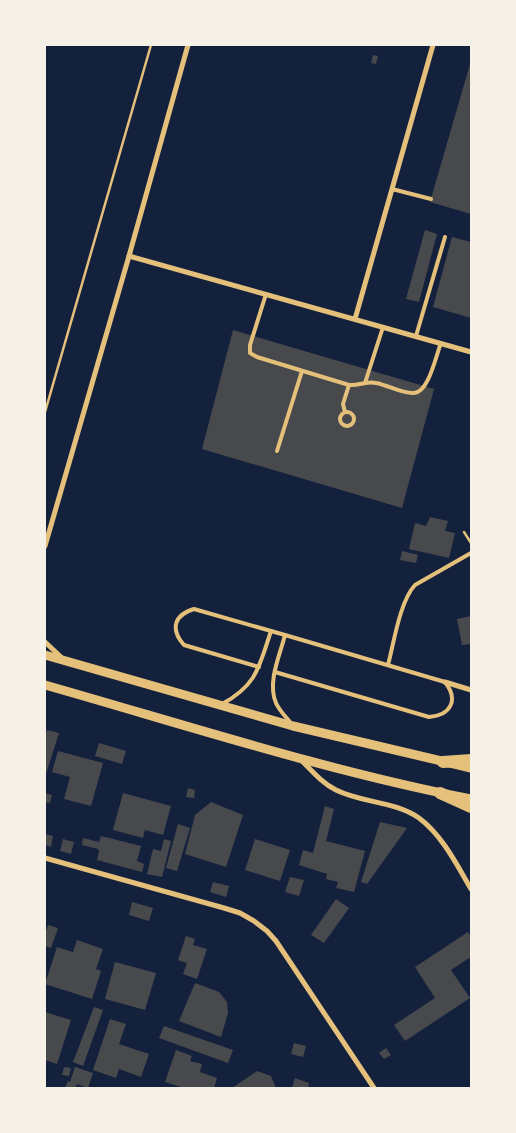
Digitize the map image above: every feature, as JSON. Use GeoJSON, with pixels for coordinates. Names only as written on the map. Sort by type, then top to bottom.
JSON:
{"type":"FeatureCollection","features":[{"type":"Feature","properties":{"kind":"main road"},"geometry":{"type":"LineString","coordinates":[[444,762],[471,760]]}},
{"type":"Feature","properties":{"kind":"main road"},"geometry":{"type":"LineString","coordinates":[[440,793],[471,807]]}},
{"type":"Feature","properties":{"kind":"street"},"geometry":{"type":"LineString","coordinates":[[45,546],[188,45]]}},
{"type":"Feature","properties":{"kind":"street"},"geometry":{"type":"LineString","coordinates":[[355,319],[433,45]]}},
{"type":"Feature","properties":{"kind":"street"},"geometry":{"type":"LineString","coordinates":[[129,256],[471,352]]}},
{"type":"Feature","properties":{"kind":"street"},"geometry":{"type":"LineString","coordinates":[[45,642],[64,660]]}},
{"type":"Feature","properties":{"kind":"street"},"geometry":{"type":"LineString","coordinates":[[45,655],[293,726],[471,768]]}},
{"type":"Feature","properties":{"kind":"street"},"geometry":{"type":"LineString","coordinates":[[445,682],[471,690]]}},
{"type":"Feature","properties":{"kind":"street"},"geometry":{"type":"LineString","coordinates":[[45,685],[299,758],[471,799]]}},
{"type":"Feature","properties":{"kind":"street"},"geometry":{"type":"LineString","coordinates":[[299,758],[317,776],[337,790],[405,811],[420,819],[442,844],[471,889]]}},
{"type":"Feature","properties":{"kind":"street"},"geometry":{"type":"LineString","coordinates":[[45,858],[232,911],[254,921],[268,931],[285,952],[374,1088]]}},
{"type":"Feature","properties":{"kind":"lane"},"geometry":{"type":"LineString","coordinates":[[392,189],[431,199]]}},
{"type":"Feature","properties":{"kind":"lane"},"geometry":{"type":"LineString","coordinates":[[416,336],[445,237]]}},
{"type":"Feature","properties":{"kind":"lane"},"geometry":{"type":"LineString","coordinates":[[266,294],[250,345],[250,353],[257,358],[349,385],[354,386],[375,382],[414,393],[421,391],[427,383],[440,343]]}},
{"type":"Feature","properties":{"kind":"lane"},"geometry":{"type":"LineString","coordinates":[[365,383],[383,327]]}},
{"type":"Feature","properties":{"kind":"lane"},"geometry":{"type":"LineString","coordinates":[[276,451],[302,371]]}},
{"type":"Feature","properties":{"kind":"lane"},"geometry":{"type":"LineString","coordinates":[[345,412],[343,404],[349,385]]}},
{"type":"Feature","properties":{"kind":"lane"},"geometry":{"type":"LineString","coordinates":[[388,665],[404,604],[410,590],[415,585],[471,554]]}},
{"type":"Feature","properties":{"kind":"lane"},"geometry":{"type":"LineString","coordinates":[[259,667],[184,644],[177,638],[175,628],[178,619],[184,612],[194,610],[285,635],[445,682],[452,690],[453,699],[445,713],[429,717],[275,672]]}},
{"type":"Feature","properties":{"kind":"lane"},"geometry":{"type":"LineString","coordinates":[[220,705],[245,689],[259,667],[271,631]]}},
{"type":"Feature","properties":{"kind":"lane"},"geometry":{"type":"LineString","coordinates":[[285,635],[275,672],[273,694],[277,705],[293,726]]}},
{"type":"Feature","properties":{"kind":"path"},"geometry":{"type":"LineString","coordinates":[[45,412],[151,45]]}},
{"type":"Feature","properties":{"kind":"path"},"geometry":{"type":"LineString","coordinates":[[464,532],[471,543]]}},
{"type":"Feature","properties":{"kind":"building"},"geometry":{"type":"Polygon","coordinates":[[[373,55],[378,56],[376,64],[371,63],[373,55]]]}},
{"type":"Feature","properties":{"kind":"building"},"geometry":{"type":"Polygon","coordinates":[[[471,64],[471,214],[430,202],[471,64]]]}},
{"type":"Feature","properties":{"kind":"building"},"geometry":{"type":"Polygon","coordinates":[[[425,230],[437,234],[419,302],[406,299],[425,230]]]}},
{"type":"Feature","properties":{"kind":"building"},"geometry":{"type":"Polygon","coordinates":[[[452,237],[471,242],[471,318],[433,307],[452,237]]]}},
{"type":"Feature","properties":{"kind":"building"},"geometry":{"type":"Polygon","coordinates":[[[233,330],[434,389],[402,508],[202,449],[233,330]]]}},
{"type":"Feature","properties":{"kind":"building"},"geometry":{"type":"Polygon","coordinates":[[[430,517],[448,521],[445,531],[455,533],[449,558],[409,549],[415,523],[426,526],[430,517]]]}},
{"type":"Feature","properties":{"kind":"building"},"geometry":{"type":"Polygon","coordinates":[[[402,551],[418,555],[416,563],[400,560],[402,551]]]}},
{"type":"Feature","properties":{"kind":"building"},"geometry":{"type":"Polygon","coordinates":[[[471,616],[471,644],[462,645],[457,619],[471,616]]]}},
{"type":"Feature","properties":{"kind":"building"},"geometry":{"type":"Polygon","coordinates":[[[47,730],[59,733],[45,777],[45,739],[47,730]]]}},
{"type":"Feature","properties":{"kind":"building"},"geometry":{"type":"Polygon","coordinates":[[[99,743],[126,751],[122,764],[95,756],[99,743]]]}},
{"type":"Feature","properties":{"kind":"building"},"geometry":{"type":"Polygon","coordinates":[[[58,751],[103,763],[91,806],[64,799],[70,777],[52,772],[58,751]]]}},
{"type":"Feature","properties":{"kind":"building"},"geometry":{"type":"Polygon","coordinates":[[[188,788],[195,790],[194,798],[186,797],[188,788]]]}},
{"type":"Feature","properties":{"kind":"building"},"geometry":{"type":"Polygon","coordinates":[[[45,793],[52,795],[50,803],[45,802],[45,793]]]}},
{"type":"Feature","properties":{"kind":"building"},"geometry":{"type":"Polygon","coordinates":[[[123,793],[171,806],[163,835],[145,830],[143,838],[113,830],[123,793]]]}},
{"type":"Feature","properties":{"kind":"building"},"geometry":{"type":"Polygon","coordinates":[[[211,802],[243,815],[226,867],[185,854],[195,815],[211,802]]]}},
{"type":"Feature","properties":{"kind":"building"},"geometry":{"type":"Polygon","coordinates":[[[325,806],[334,809],[326,841],[365,851],[354,892],[336,888],[338,882],[326,879],[327,874],[299,865],[303,850],[313,853],[325,806]]]}},
{"type":"Feature","properties":{"kind":"building"},"geometry":{"type":"Polygon","coordinates":[[[380,822],[407,828],[367,884],[361,882],[380,822]]]}},
{"type":"Feature","properties":{"kind":"building"},"geometry":{"type":"Polygon","coordinates":[[[178,824],[190,828],[177,871],[166,868],[178,824]]]}},
{"type":"Feature","properties":{"kind":"building"},"geometry":{"type":"Polygon","coordinates":[[[45,834],[53,836],[51,847],[45,845],[45,834]]]}},
{"type":"Feature","properties":{"kind":"building"},"geometry":{"type":"Polygon","coordinates":[[[101,836],[141,846],[137,861],[144,864],[142,872],[97,860],[98,849],[82,845],[83,838],[99,842],[101,836]]]}},
{"type":"Feature","properties":{"kind":"building"},"geometry":{"type":"Polygon","coordinates":[[[63,839],[74,842],[71,854],[60,851],[63,839]]]}},
{"type":"Feature","properties":{"kind":"building"},"geometry":{"type":"Polygon","coordinates":[[[164,839],[171,841],[162,877],[147,874],[153,849],[161,851],[164,839]]]}},
{"type":"Feature","properties":{"kind":"building"},"geometry":{"type":"Polygon","coordinates":[[[255,839],[290,850],[280,881],[245,870],[255,839]]]}},
{"type":"Feature","properties":{"kind":"building"},"geometry":{"type":"Polygon","coordinates":[[[290,877],[304,880],[299,896],[285,892],[290,877]]]}},
{"type":"Feature","properties":{"kind":"building"},"geometry":{"type":"Polygon","coordinates":[[[213,882],[229,886],[226,897],[210,892],[213,882]]]}},
{"type":"Feature","properties":{"kind":"building"},"geometry":{"type":"Polygon","coordinates":[[[336,899],[349,908],[324,943],[311,935],[336,899]]]}},
{"type":"Feature","properties":{"kind":"building"},"geometry":{"type":"Polygon","coordinates":[[[132,902],[153,908],[149,921],[129,915],[132,902]]]}},
{"type":"Feature","properties":{"kind":"building"},"geometry":{"type":"Polygon","coordinates":[[[48,925],[58,928],[51,948],[45,946],[45,934],[48,925]]]}},
{"type":"Feature","properties":{"kind":"building"},"geometry":{"type":"Polygon","coordinates":[[[468,932],[471,937],[471,961],[469,958],[451,970],[470,998],[405,1041],[394,1025],[435,998],[415,967],[468,932]]]}},
{"type":"Feature","properties":{"kind":"building"},"geometry":{"type":"Polygon","coordinates":[[[186,936],[195,939],[193,945],[207,949],[197,979],[183,974],[187,963],[178,960],[186,936]]]}},
{"type":"Feature","properties":{"kind":"building"},"geometry":{"type":"Polygon","coordinates":[[[77,940],[103,949],[96,969],[101,971],[92,999],[45,984],[57,947],[73,952],[77,940]]]}},
{"type":"Feature","properties":{"kind":"building"},"geometry":{"type":"Polygon","coordinates":[[[115,962],[156,973],[145,1010],[105,999],[115,962]]]}},
{"type":"Feature","properties":{"kind":"building"},"geometry":{"type":"Polygon","coordinates":[[[195,983],[219,992],[227,1002],[228,1013],[221,1037],[179,1021],[195,983]]]}},
{"type":"Feature","properties":{"kind":"building"},"geometry":{"type":"Polygon","coordinates":[[[94,1007],[103,1010],[83,1066],[73,1062],[94,1007]]]}},
{"type":"Feature","properties":{"kind":"building"},"geometry":{"type":"Polygon","coordinates":[[[45,1012],[71,1020],[57,1064],[45,1060],[45,1012]]]}},
{"type":"Feature","properties":{"kind":"building"},"geometry":{"type":"Polygon","coordinates":[[[110,1019],[126,1024],[119,1044],[149,1054],[141,1077],[119,1069],[116,1078],[93,1070],[110,1019]]]}},
{"type":"Feature","properties":{"kind":"building"},"geometry":{"type":"Polygon","coordinates":[[[164,1026],[233,1050],[228,1063],[159,1038],[164,1026]]]}},
{"type":"Feature","properties":{"kind":"building"},"geometry":{"type":"Polygon","coordinates":[[[294,1043],[306,1046],[303,1057],[291,1054],[294,1043]]]}},
{"type":"Feature","properties":{"kind":"building"},"geometry":{"type":"Polygon","coordinates":[[[386,1048],[391,1055],[384,1059],[379,1053],[386,1048]]]}},
{"type":"Feature","properties":{"kind":"building"},"geometry":{"type":"Polygon","coordinates":[[[176,1050],[192,1056],[190,1061],[202,1064],[200,1072],[217,1078],[214,1088],[184,1088],[165,1082],[176,1050]]]}},
{"type":"Feature","properties":{"kind":"building"},"geometry":{"type":"Polygon","coordinates":[[[64,1067],[71,1068],[69,1076],[62,1075],[64,1067]]]}},
{"type":"Feature","properties":{"kind":"building"},"geometry":{"type":"Polygon","coordinates":[[[75,1067],[93,1073],[88,1088],[77,1084],[76,1087],[79,1088],[65,1088],[68,1081],[70,1082],[75,1067]]]}},
{"type":"Feature","properties":{"kind":"building"},"geometry":{"type":"Polygon","coordinates":[[[257,1071],[271,1076],[276,1088],[232,1088],[257,1071]]]}},
{"type":"Feature","properties":{"kind":"building"},"geometry":{"type":"Polygon","coordinates":[[[295,1078],[309,1083],[308,1088],[292,1088],[295,1078]]]}}]}
